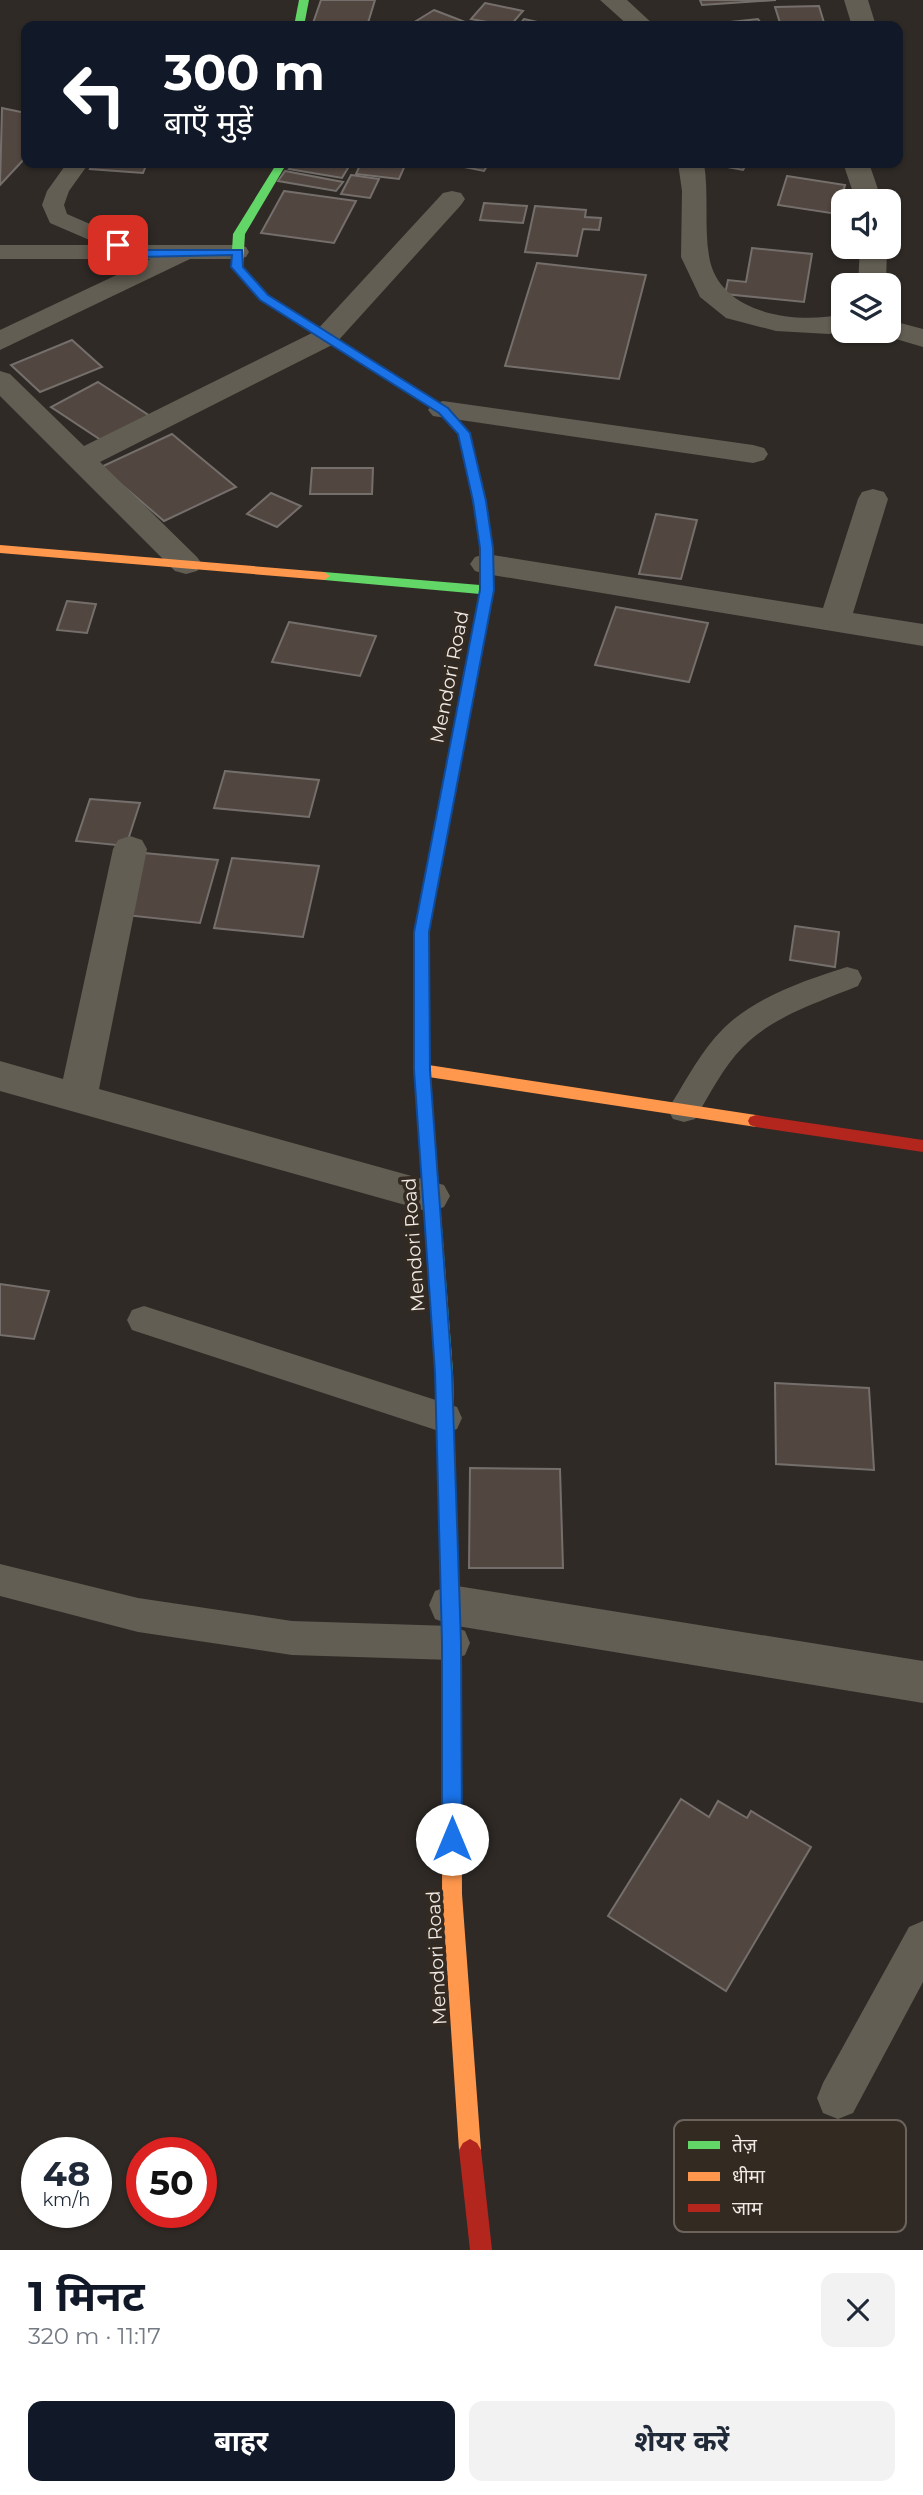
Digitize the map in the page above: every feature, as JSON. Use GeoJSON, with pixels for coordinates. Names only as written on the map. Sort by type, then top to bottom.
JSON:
{"type":"FeatureCollection","features":[{"type":"Feature","properties":{"kind":"main road"},"geometry":{"type":"LineString","coordinates":[[300,21],[304,0]]}},
{"type":"Feature","properties":{"kind":"main road"},"geometry":{"type":"LineString","coordinates":[[238,252],[239,234],[279,168]]}},
{"type":"Feature","properties":{"kind":"main road","name":"Mendori Road"},"geometry":{"type":"LineString","coordinates":[[238,252],[237,267],[264,298],[443,410],[464,433],[480,501],[486,548],[486,577],[422,932],[422,1070],[445,1418],[451,1624],[452,1894],[468,2133],[481,2250]]}},
{"type":"Feature","properties":{"kind":"main road"},"geometry":{"type":"LineString","coordinates":[[0,549],[186,564],[486,577]]}},
{"type":"Feature","properties":{"kind":"main road"},"geometry":{"type":"LineString","coordinates":[[422,1070],[923,1146]]}},
{"type":"Feature","properties":{"kind":"street"},"geometry":{"type":"LineString","coordinates":[[612,0],[634,21]]}},
{"type":"Feature","properties":{"kind":"street"},"geometry":{"type":"LineString","coordinates":[[856,0],[862,21]]}},
{"type":"Feature","properties":{"kind":"street"},"geometry":{"type":"LineString","coordinates":[[692,168],[695,191],[695,257],[710,291],[736,312],[776,323],[831,325]]}},
{"type":"Feature","properties":{"kind":"street"},"geometry":{"type":"LineString","coordinates":[[858,168],[865,189]]}},
{"type":"Feature","properties":{"kind":"street"},"geometry":{"type":"LineString","coordinates":[[79,461],[326,337],[452,199]]}},
{"type":"Feature","properties":{"kind":"street"},"geometry":{"type":"LineString","coordinates":[[0,341],[180,253]]}},
{"type":"Feature","properties":{"kind":"street"},"geometry":{"type":"LineString","coordinates":[[901,332],[923,338]]}},
{"type":"Feature","properties":{"kind":"street"},"geometry":{"type":"LineString","coordinates":[[0,380],[186,564]]}},
{"type":"Feature","properties":{"kind":"street"},"geometry":{"type":"LineString","coordinates":[[443,410],[752,454]]}},
{"type":"Feature","properties":{"kind":"street"},"geometry":{"type":"LineString","coordinates":[[835,620],[873,499]]}},
{"type":"Feature","properties":{"kind":"street"},"geometry":{"type":"LineString","coordinates":[[486,577],[835,620],[923,635]]}},
{"type":"Feature","properties":{"kind":"street"},"geometry":{"type":"LineString","coordinates":[[78,1098],[130,849]]}},
{"type":"Feature","properties":{"kind":"street"},"geometry":{"type":"LineString","coordinates":[[0,1076],[430,1196]]}},
{"type":"Feature","properties":{"kind":"street"},"geometry":{"type":"LineString","coordinates":[[451,1624],[923,1682]]}},
{"type":"Feature","properties":{"kind":"lane"},"geometry":{"type":"LineString","coordinates":[[74,168],[58,191],[53,205],[58,218],[77,229],[138,253]]}},
{"type":"Feature","properties":{"kind":"lane"},"geometry":{"type":"LineString","coordinates":[[0,252],[238,252]]}},
{"type":"Feature","properties":{"kind":"lane"},"geometry":{"type":"LineString","coordinates":[[684,1110],[723,1049],[742,1030],[764,1014],[848,978]]}},
{"type":"Feature","properties":{"kind":"lane"},"geometry":{"type":"LineString","coordinates":[[144,1320],[445,1418]]}},
{"type":"Feature","properties":{"kind":"lane"},"geometry":{"type":"LineString","coordinates":[[0,1580],[138,1615],[292,1638],[451,1624]]}},
{"type":"Feature","properties":{"kind":"lane"},"geometry":{"type":"LineString","coordinates":[[838,2098],[923,1941]]}},
{"type":"Feature","properties":{"kind":"building"},"geometry":{"type":"Polygon","coordinates":[[[321,0],[375,0],[369,21],[314,21],[321,0]]]}},
{"type":"Feature","properties":{"kind":"building"},"geometry":{"type":"Polygon","coordinates":[[[700,0],[776,0],[702,5],[700,0]]]}},
{"type":"Feature","properties":{"kind":"building"},"geometry":{"type":"Polygon","coordinates":[[[485,3],[523,11],[514,21],[471,19],[485,3]]]}},
{"type":"Feature","properties":{"kind":"building"},"geometry":{"type":"Polygon","coordinates":[[[819,6],[824,21],[779,21],[775,7],[819,6]]]}},
{"type":"Feature","properties":{"kind":"building"},"geometry":{"type":"Polygon","coordinates":[[[434,10],[462,21],[416,21],[434,10]]]}},
{"type":"Feature","properties":{"kind":"building"},"geometry":{"type":"Polygon","coordinates":[[[2,108],[21,112],[21,162],[0,185],[2,108]]]}},
{"type":"Feature","properties":{"kind":"building"},"geometry":{"type":"Polygon","coordinates":[[[90,168],[145,168],[143,173],[90,168]]]}},
{"type":"Feature","properties":{"kind":"building"},"geometry":{"type":"Polygon","coordinates":[[[290,168],[348,168],[342,178],[290,168]]]}},
{"type":"Feature","properties":{"kind":"building"},"geometry":{"type":"Polygon","coordinates":[[[359,168],[404,168],[399,179],[356,174],[359,168]]]}},
{"type":"Feature","properties":{"kind":"building"},"geometry":{"type":"Polygon","coordinates":[[[285,171],[343,182],[336,191],[278,181],[285,171]]]}},
{"type":"Feature","properties":{"kind":"building"},"geometry":{"type":"Polygon","coordinates":[[[351,175],[379,179],[370,198],[341,194],[351,175]]]}},
{"type":"Feature","properties":{"kind":"building"},"geometry":{"type":"Polygon","coordinates":[[[787,176],[845,185],[844,189],[831,189],[831,213],[778,205],[787,176]]]}},
{"type":"Feature","properties":{"kind":"building"},"geometry":{"type":"Polygon","coordinates":[[[284,191],[356,201],[334,243],[261,233],[284,191]]]}},
{"type":"Feature","properties":{"kind":"building"},"geometry":{"type":"Polygon","coordinates":[[[484,203],[527,206],[523,223],[480,220],[484,203]]]}},
{"type":"Feature","properties":{"kind":"building"},"geometry":{"type":"Polygon","coordinates":[[[535,206],[586,210],[585,217],[601,218],[599,230],[583,229],[577,256],[525,252],[535,206]]]}},
{"type":"Feature","properties":{"kind":"building"},"geometry":{"type":"Polygon","coordinates":[[[752,248],[812,254],[804,302],[725,294],[728,280],[746,282],[752,248]]]}},
{"type":"Feature","properties":{"kind":"building"},"geometry":{"type":"Polygon","coordinates":[[[537,263],[646,275],[619,379],[505,366],[537,263]]]}},
{"type":"Feature","properties":{"kind":"building"},"geometry":{"type":"Polygon","coordinates":[[[72,340],[102,367],[40,392],[11,365],[72,340]]]}},
{"type":"Feature","properties":{"kind":"building"},"geometry":{"type":"Polygon","coordinates":[[[98,382],[153,418],[107,444],[51,407],[98,382]]]}},
{"type":"Feature","properties":{"kind":"building"},"geometry":{"type":"Polygon","coordinates":[[[172,434],[236,487],[164,521],[101,467],[172,434]]]}},
{"type":"Feature","properties":{"kind":"building"},"geometry":{"type":"Polygon","coordinates":[[[312,468],[373,468],[372,494],[310,494],[312,468]]]}},
{"type":"Feature","properties":{"kind":"building"},"geometry":{"type":"Polygon","coordinates":[[[271,493],[301,506],[277,527],[247,514],[271,493]]]}},
{"type":"Feature","properties":{"kind":"building"},"geometry":{"type":"Polygon","coordinates":[[[656,514],[697,520],[681,579],[639,574],[656,514]]]}},
{"type":"Feature","properties":{"kind":"building"},"geometry":{"type":"Polygon","coordinates":[[[67,601],[96,604],[87,633],[57,630],[67,601]]]}},
{"type":"Feature","properties":{"kind":"building"},"geometry":{"type":"Polygon","coordinates":[[[616,607],[708,623],[689,682],[595,665],[616,607]]]}},
{"type":"Feature","properties":{"kind":"building"},"geometry":{"type":"Polygon","coordinates":[[[289,622],[376,636],[360,676],[272,662],[289,622]]]}},
{"type":"Feature","properties":{"kind":"building"},"geometry":{"type":"Polygon","coordinates":[[[225,771],[319,780],[309,817],[214,808],[225,771]]]}},
{"type":"Feature","properties":{"kind":"building"},"geometry":{"type":"Polygon","coordinates":[[[90,799],[140,803],[126,846],[76,841],[90,799]]]}},
{"type":"Feature","properties":{"kind":"building"},"geometry":{"type":"Polygon","coordinates":[[[144,853],[218,860],[200,923],[125,915],[144,853]]]}},
{"type":"Feature","properties":{"kind":"building"},"geometry":{"type":"Polygon","coordinates":[[[232,858],[319,866],[303,937],[214,928],[232,858]]]}},
{"type":"Feature","properties":{"kind":"building"},"geometry":{"type":"Polygon","coordinates":[[[795,926],[839,932],[835,967],[790,960],[795,926]]]}},
{"type":"Feature","properties":{"kind":"building"},"geometry":{"type":"Polygon","coordinates":[[[0,1284],[49,1291],[34,1339],[0,1335],[0,1284]]]}},
{"type":"Feature","properties":{"kind":"building"},"geometry":{"type":"Polygon","coordinates":[[[775,1383],[869,1388],[874,1470],[776,1464],[775,1383]]]}},
{"type":"Feature","properties":{"kind":"building"},"geometry":{"type":"Polygon","coordinates":[[[470,1468],[560,1469],[563,1568],[469,1568],[470,1468]]]}},
{"type":"Feature","properties":{"kind":"building"},"geometry":{"type":"Polygon","coordinates":[[[681,1799],[709,1817],[718,1801],[747,1818],[751,1811],[811,1847],[726,1991],[608,1916],[681,1799]]]}},
{"type":"Feature","properties":{"kind":"traffic: fast"},"geometry":{"type":"LineString","coordinates":[[300,21],[304,0]]}},
{"type":"Feature","properties":{"kind":"traffic: fast"},"geometry":{"type":"LineString","coordinates":[[279,168],[239,234],[237,267],[264,298],[443,410],[464,433],[480,501],[486,548],[487,590],[478,638]]}},
{"type":"Feature","properties":{"kind":"traffic: fast"},"geometry":{"type":"LineString","coordinates":[[324,576],[487,590]]}},
{"type":"Feature","properties":{"kind":"traffic: fast"},"geometry":{"type":"LineString","coordinates":[[438,848],[422,932],[422,1070],[444,1372],[452,1692]]}},
{"type":"Feature","properties":{"kind":"traffic: slow"},"geometry":{"type":"LineString","coordinates":[[0,549],[324,576]]}},
{"type":"Feature","properties":{"kind":"traffic: slow"},"geometry":{"type":"LineString","coordinates":[[438,848],[478,638]]}},
{"type":"Feature","properties":{"kind":"traffic: slow"},"geometry":{"type":"LineString","coordinates":[[422,1070],[756,1121]]}},
{"type":"Feature","properties":{"kind":"traffic: slow"},"geometry":{"type":"LineString","coordinates":[[452,1692],[452,1894],[470,2150]]}},
{"type":"Feature","properties":{"kind":"traffic: jam"},"geometry":{"type":"LineString","coordinates":[[756,1121],[923,1146]]}},
{"type":"Feature","properties":{"kind":"traffic: jam"},"geometry":{"type":"LineString","coordinates":[[470,2150],[481,2250]]}},
{"type":"Feature","properties":{"kind":"route"},"geometry":{"type":"LineString","coordinates":[[118,245],[138,253],[238,252],[237,267],[264,298],[443,410],[464,433],[480,501],[486,548],[487,590],[422,932],[422,1070],[444,1372],[452,1643],[452,1839]]}}]}
